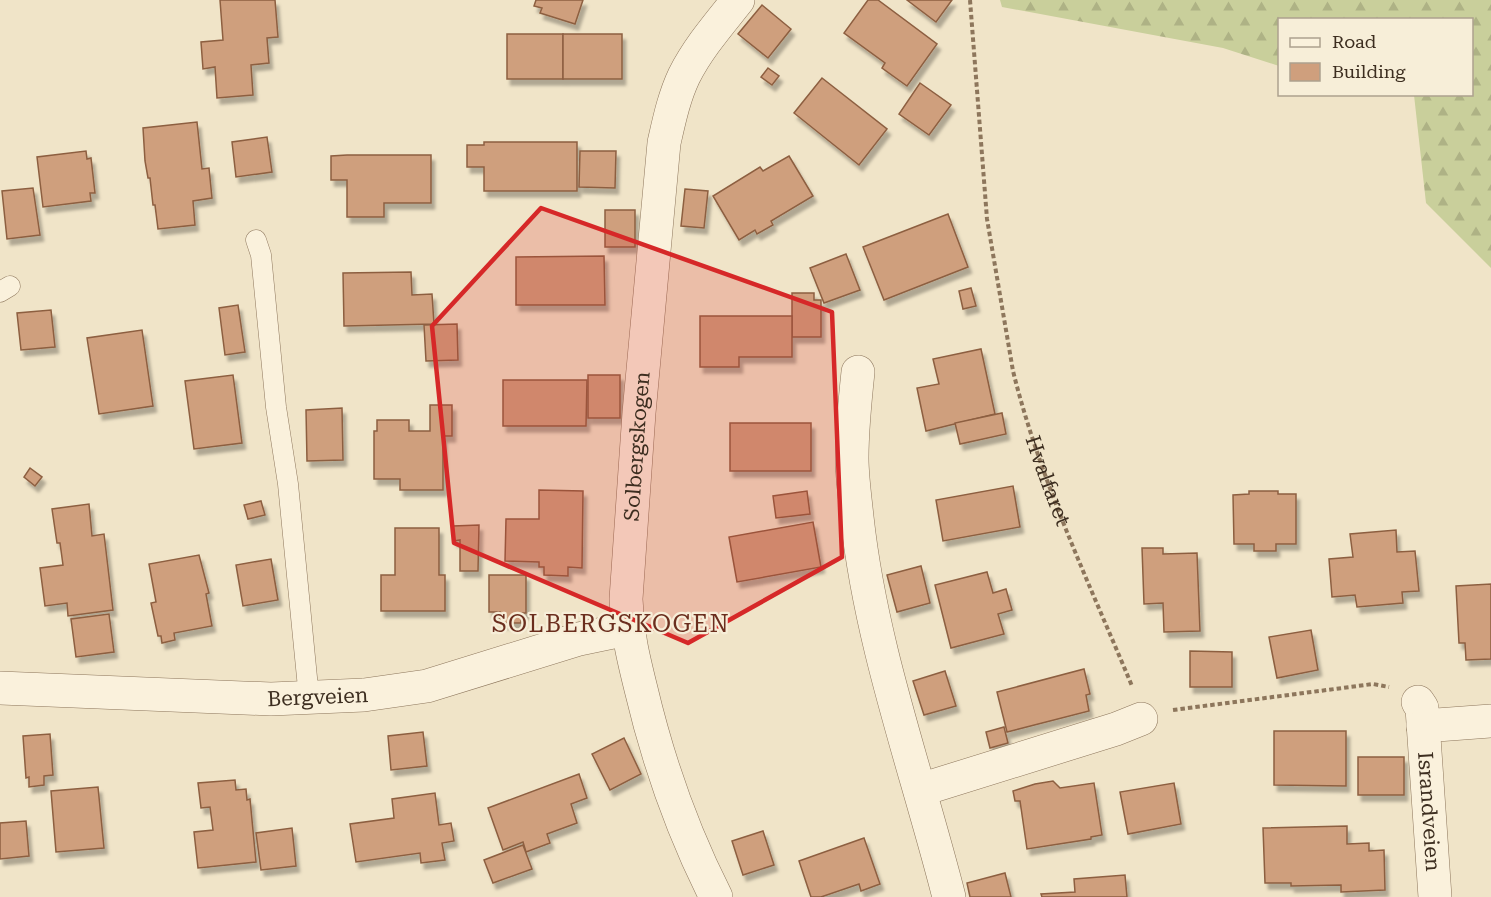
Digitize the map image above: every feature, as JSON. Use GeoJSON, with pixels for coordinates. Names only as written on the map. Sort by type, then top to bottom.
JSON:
{"type":"FeatureCollection","features":[{"type":"Feature","properties":{"kind":"street","name":"Solbergskogen"},"geometry":{"type":"LineString","coordinates":[[716,897],[672,795],[648,720],[627,629],[628,564],[664,143],[668,123],[684,77],[694,58],[738,0]]}},
{"type":"Feature","properties":{"kind":"street"},"geometry":{"type":"LineString","coordinates":[[858,372],[853,415],[852,460],[861,551],[877,635],[949,897]]}},
{"type":"Feature","properties":{"kind":"street","name":"Bergveien"},"geometry":{"type":"LineString","coordinates":[[0,688],[271,699],[364,695],[427,686],[579,639],[627,629]]}},
{"type":"Feature","properties":{"kind":"street","name":"Israndveien"},"geometry":{"type":"LineString","coordinates":[[1436,897],[1420,714],[1491,722]]}},
{"type":"Feature","properties":{"kind":"street"},"geometry":{"type":"LineString","coordinates":[[920,790],[1116,729],[1141,719]]}},
{"type":"Feature","properties":{"kind":"lane"},"geometry":{"type":"LineString","coordinates":[[256,240],[261,255],[276,407],[288,484],[309,698]]}},
{"type":"Feature","properties":{"kind":"path","name":"Hvalfaret"},"geometry":{"type":"LineString","coordinates":[[970,0],[987,219],[1013,371],[1055,502],[1132,686],[1141,719]]}},
{"type":"Feature","properties":{"kind":"path"},"geometry":{"type":"LineString","coordinates":[[1141,719],[1166,711],[1303,695],[1373,684],[1396,689],[1420,714]]}},
{"type":"Feature","properties":{"kind":"highlighted area"},"geometry":{"type":"Polygon","coordinates":[[[541,208],[832,312],[842,557],[688,643],[454,543],[432,326],[541,208]]]}},
{"type":"Feature","properties":{"kind":"green space"},"geometry":{"type":"Polygon","coordinates":[[[1000,0],[1491,0],[1491,268],[1426,203],[1414,96],[1473,96],[1473,18],[1278,18],[1278,66],[1223,48],[1002,7],[1000,0]]]}},
{"type":"Feature","properties":{"kind":"building"},"geometry":{"type":"Polygon","coordinates":[[[220,0],[275,0],[278,37],[267,38],[269,63],[251,65],[253,95],[217,98],[215,67],[203,69],[201,42],[223,40],[220,0]]]}},
{"type":"Feature","properties":{"kind":"building"},"geometry":{"type":"Polygon","coordinates":[[[536,0],[583,0],[575,24],[540,13],[542,8],[534,6],[536,0]]]}},
{"type":"Feature","properties":{"kind":"building"},"geometry":{"type":"Polygon","coordinates":[[[868,0],[878,0],[937,44],[907,86],[882,68],[885,63],[844,33],[868,0]]]}},
{"type":"Feature","properties":{"kind":"building"},"geometry":{"type":"Polygon","coordinates":[[[907,0],[952,0],[936,22],[907,0]]]}},
{"type":"Feature","properties":{"kind":"building"},"geometry":{"type":"Polygon","coordinates":[[[762,5],[791,29],[768,58],[738,34],[762,5]]]}},
{"type":"Feature","properties":{"kind":"building"},"geometry":{"type":"Polygon","coordinates":[[[507,34],[563,34],[563,79],[507,79],[507,34]]]}},
{"type":"Feature","properties":{"kind":"building"},"geometry":{"type":"Polygon","coordinates":[[[563,34],[622,34],[622,79],[563,79],[563,34]]]}},
{"type":"Feature","properties":{"kind":"building"},"geometry":{"type":"Polygon","coordinates":[[[768,68],[779,76],[772,85],[761,77],[768,68]]]}},
{"type":"Feature","properties":{"kind":"building"},"geometry":{"type":"Polygon","coordinates":[[[822,78],[887,129],[859,165],[794,113],[822,78]]]}},
{"type":"Feature","properties":{"kind":"building"},"geometry":{"type":"Polygon","coordinates":[[[920,83],[951,105],[929,135],[899,114],[920,83]]]}},
{"type":"Feature","properties":{"kind":"building"},"geometry":{"type":"Polygon","coordinates":[[[197,122],[202,169],[209,168],[212,198],[193,201],[195,225],[158,229],[145,161],[143,128],[197,122]]]}},
{"type":"Feature","properties":{"kind":"building"},"geometry":{"type":"Polygon","coordinates":[[[267,137],[272,172],[236,177],[232,142],[267,137]]]}},
{"type":"Feature","properties":{"kind":"building"},"geometry":{"type":"Polygon","coordinates":[[[484,142],[577,142],[577,191],[484,191],[484,167],[467,167],[467,145],[484,145],[484,142]]]}},
{"type":"Feature","properties":{"kind":"building"},"geometry":{"type":"Polygon","coordinates":[[[86,151],[87,159],[91,158],[95,193],[90,193],[91,201],[43,207],[37,157],[86,151]]]}},
{"type":"Feature","properties":{"kind":"building"},"geometry":{"type":"Polygon","coordinates":[[[580,151],[616,151],[615,188],[579,187],[580,151]]]}},
{"type":"Feature","properties":{"kind":"building"},"geometry":{"type":"Polygon","coordinates":[[[431,155],[431,203],[384,203],[384,217],[347,217],[347,180],[331,180],[331,156],[431,155]]]}},
{"type":"Feature","properties":{"kind":"building"},"geometry":{"type":"Polygon","coordinates":[[[789,156],[813,196],[771,221],[773,225],[757,234],[755,230],[739,240],[713,196],[760,167],[763,171],[789,156]]]}},
{"type":"Feature","properties":{"kind":"building"},"geometry":{"type":"Polygon","coordinates":[[[33,188],[40,235],[7,239],[2,191],[33,188]]]}},
{"type":"Feature","properties":{"kind":"building"},"geometry":{"type":"Polygon","coordinates":[[[685,189],[708,191],[704,228],[681,226],[685,189]]]}},
{"type":"Feature","properties":{"kind":"building"},"geometry":{"type":"Polygon","coordinates":[[[605,210],[635,210],[635,247],[605,247],[605,210]]]}},
{"type":"Feature","properties":{"kind":"building"},"geometry":{"type":"Polygon","coordinates":[[[948,214],[968,267],[884,300],[863,247],[948,214]]]}},
{"type":"Feature","properties":{"kind":"building"},"geometry":{"type":"Polygon","coordinates":[[[846,254],[860,290],[824,303],[810,268],[846,254]]]}},
{"type":"Feature","properties":{"kind":"building"},"geometry":{"type":"Polygon","coordinates":[[[604,256],[605,305],[516,305],[516,257],[604,256]]]}},
{"type":"Feature","properties":{"kind":"building"},"geometry":{"type":"Polygon","coordinates":[[[411,272],[412,295],[432,294],[434,324],[344,326],[343,273],[411,272]]]}},
{"type":"Feature","properties":{"kind":"building"},"geometry":{"type":"Polygon","coordinates":[[[971,288],[976,306],[963,309],[959,291],[971,288]]]}},
{"type":"Feature","properties":{"kind":"building"},"geometry":{"type":"Polygon","coordinates":[[[792,293],[814,293],[814,300],[821,300],[821,337],[792,337],[792,293]]]}},
{"type":"Feature","properties":{"kind":"building"},"geometry":{"type":"Polygon","coordinates":[[[238,305],[245,352],[225,355],[219,308],[238,305]]]}},
{"type":"Feature","properties":{"kind":"building"},"geometry":{"type":"Polygon","coordinates":[[[51,310],[55,347],[21,350],[17,313],[51,310]]]}},
{"type":"Feature","properties":{"kind":"building"},"geometry":{"type":"Polygon","coordinates":[[[700,316],[792,316],[792,357],[739,357],[739,367],[700,367],[700,316]]]}},
{"type":"Feature","properties":{"kind":"building"},"geometry":{"type":"Polygon","coordinates":[[[457,324],[458,360],[426,361],[424,325],[457,324]]]}},
{"type":"Feature","properties":{"kind":"building"},"geometry":{"type":"Polygon","coordinates":[[[142,330],[153,406],[99,414],[87,338],[142,330]]]}},
{"type":"Feature","properties":{"kind":"building"},"geometry":{"type":"Polygon","coordinates":[[[981,349],[995,414],[926,431],[917,388],[939,384],[933,359],[981,349]]]}},
{"type":"Feature","properties":{"kind":"building"},"geometry":{"type":"Polygon","coordinates":[[[233,375],[242,443],[194,449],[185,381],[233,375]]]}},
{"type":"Feature","properties":{"kind":"building"},"geometry":{"type":"Polygon","coordinates":[[[588,375],[620,375],[620,418],[588,418],[588,375]]]}},
{"type":"Feature","properties":{"kind":"building"},"geometry":{"type":"Polygon","coordinates":[[[503,380],[587,380],[586,426],[503,426],[503,380]]]}},
{"type":"Feature","properties":{"kind":"building"},"geometry":{"type":"Polygon","coordinates":[[[430,405],[452,405],[452,436],[443,436],[443,490],[400,490],[400,479],[374,479],[374,431],[377,431],[377,420],[409,420],[409,431],[430,431],[430,405]]]}},
{"type":"Feature","properties":{"kind":"building"},"geometry":{"type":"Polygon","coordinates":[[[342,408],[343,460],[307,461],[306,410],[342,408]]]}},
{"type":"Feature","properties":{"kind":"building"},"geometry":{"type":"Polygon","coordinates":[[[1002,413],[1006,434],[960,444],[955,423],[1002,413]]]}},
{"type":"Feature","properties":{"kind":"building"},"geometry":{"type":"Polygon","coordinates":[[[730,423],[811,423],[811,471],[730,471],[730,423]]]}},
{"type":"Feature","properties":{"kind":"building"},"geometry":{"type":"Polygon","coordinates":[[[30,468],[42,477],[35,486],[24,477],[30,468]]]}},
{"type":"Feature","properties":{"kind":"building"},"geometry":{"type":"Polygon","coordinates":[[[1013,486],[1020,527],[943,541],[936,500],[1013,486]]]}},
{"type":"Feature","properties":{"kind":"building"},"geometry":{"type":"Polygon","coordinates":[[[539,490],[583,491],[582,568],[568,567],[568,576],[544,575],[544,567],[539,567],[539,562],[505,561],[506,519],[539,519],[539,490]]]}},
{"type":"Feature","properties":{"kind":"building"},"geometry":{"type":"Polygon","coordinates":[[[807,491],[810,514],[776,518],[773,496],[807,491]]]}},
{"type":"Feature","properties":{"kind":"building"},"geometry":{"type":"Polygon","coordinates":[[[1249,491],[1278,491],[1278,494],[1296,494],[1296,544],[1276,544],[1276,551],[1254,551],[1254,544],[1234,544],[1233,495],[1249,494],[1249,491]]]}},
{"type":"Feature","properties":{"kind":"building"},"geometry":{"type":"Polygon","coordinates":[[[261,501],[265,515],[248,519],[244,505],[261,501]]]}},
{"type":"Feature","properties":{"kind":"building"},"geometry":{"type":"Polygon","coordinates":[[[89,504],[92,536],[104,534],[113,610],[68,616],[67,603],[45,606],[40,568],[63,565],[52,509],[89,504]]]}},
{"type":"Feature","properties":{"kind":"building"},"geometry":{"type":"Polygon","coordinates":[[[813,522],[821,567],[737,582],[729,537],[813,522]]]}},
{"type":"Feature","properties":{"kind":"building"},"geometry":{"type":"Polygon","coordinates":[[[479,525],[478,571],[460,571],[460,540],[454,541],[453,526],[479,525]]]}},
{"type":"Feature","properties":{"kind":"building"},"geometry":{"type":"Polygon","coordinates":[[[395,528],[439,528],[439,575],[445,575],[445,611],[381,611],[381,575],[395,575],[395,528]]]}},
{"type":"Feature","properties":{"kind":"building"},"geometry":{"type":"Polygon","coordinates":[[[1396,530],[1397,552],[1415,551],[1419,591],[1402,592],[1403,603],[1357,607],[1355,595],[1332,597],[1329,559],[1353,557],[1350,534],[1396,530]]]}},
{"type":"Feature","properties":{"kind":"building"},"geometry":{"type":"Polygon","coordinates":[[[1142,548],[1163,548],[1163,554],[1197,553],[1200,631],[1164,632],[1163,603],[1144,604],[1142,548]]]}},
{"type":"Feature","properties":{"kind":"building"},"geometry":{"type":"Polygon","coordinates":[[[199,555],[209,593],[206,594],[212,626],[174,633],[175,640],[162,643],[161,636],[158,636],[151,603],[156,602],[149,564],[199,555]]]}},
{"type":"Feature","properties":{"kind":"building"},"geometry":{"type":"Polygon","coordinates":[[[271,559],[278,600],[243,606],[236,565],[271,559]]]}},
{"type":"Feature","properties":{"kind":"building"},"geometry":{"type":"Polygon","coordinates":[[[921,566],[930,603],[897,612],[887,575],[921,566]]]}},
{"type":"Feature","properties":{"kind":"building"},"geometry":{"type":"Polygon","coordinates":[[[987,572],[993,593],[1006,589],[1012,610],[998,614],[1004,634],[951,648],[935,585],[987,572]]]}},
{"type":"Feature","properties":{"kind":"building"},"geometry":{"type":"Polygon","coordinates":[[[489,575],[526,575],[526,613],[521,613],[521,623],[500,623],[500,612],[489,612],[489,575]]]}},
{"type":"Feature","properties":{"kind":"building"},"geometry":{"type":"Polygon","coordinates":[[[1491,584],[1491,659],[1466,660],[1465,643],[1459,643],[1456,586],[1491,584]]]}},
{"type":"Feature","properties":{"kind":"building"},"geometry":{"type":"Polygon","coordinates":[[[109,614],[114,652],[76,657],[71,619],[109,614]]]}},
{"type":"Feature","properties":{"kind":"building"},"geometry":{"type":"Polygon","coordinates":[[[1311,630],[1318,670],[1277,678],[1269,637],[1311,630]]]}},
{"type":"Feature","properties":{"kind":"building"},"geometry":{"type":"Polygon","coordinates":[[[1190,651],[1232,652],[1232,687],[1190,687],[1190,651]]]}},
{"type":"Feature","properties":{"kind":"building"},"geometry":{"type":"Polygon","coordinates":[[[1084,669],[1090,694],[1086,695],[1089,711],[1007,732],[997,692],[1084,669]]]}},
{"type":"Feature","properties":{"kind":"building"},"geometry":{"type":"Polygon","coordinates":[[[945,671],[956,706],[924,715],[913,681],[945,671]]]}},
{"type":"Feature","properties":{"kind":"building"},"geometry":{"type":"Polygon","coordinates":[[[1004,727],[1008,743],[990,748],[986,732],[1004,727]]]}},
{"type":"Feature","properties":{"kind":"building"},"geometry":{"type":"Polygon","coordinates":[[[1274,731],[1346,731],[1346,786],[1274,785],[1274,731]]]}},
{"type":"Feature","properties":{"kind":"building"},"geometry":{"type":"Polygon","coordinates":[[[423,732],[427,766],[391,770],[388,736],[423,732]]]}},
{"type":"Feature","properties":{"kind":"building"},"geometry":{"type":"Polygon","coordinates":[[[50,734],[53,775],[44,776],[44,785],[29,787],[29,777],[26,778],[23,736],[50,734]]]}},
{"type":"Feature","properties":{"kind":"building"},"geometry":{"type":"Polygon","coordinates":[[[624,738],[641,774],[610,790],[592,754],[624,738]]]}},
{"type":"Feature","properties":{"kind":"building"},"geometry":{"type":"Polygon","coordinates":[[[1358,757],[1404,757],[1404,795],[1358,795],[1358,757]]]}},
{"type":"Feature","properties":{"kind":"building"},"geometry":{"type":"Polygon","coordinates":[[[579,774],[587,798],[571,804],[577,823],[547,834],[550,843],[526,852],[523,842],[503,850],[488,808],[579,774]]]}},
{"type":"Feature","properties":{"kind":"building"},"geometry":{"type":"Polygon","coordinates":[[[235,780],[236,790],[246,789],[247,800],[250,799],[256,862],[198,868],[194,832],[213,830],[210,807],[201,808],[198,783],[235,780]]]}},
{"type":"Feature","properties":{"kind":"building"},"geometry":{"type":"Polygon","coordinates":[[[1053,781],[1060,788],[1094,783],[1102,835],[1091,837],[1091,839],[1027,849],[1020,801],[1015,801],[1013,791],[1053,781]]]}},
{"type":"Feature","properties":{"kind":"building"},"geometry":{"type":"Polygon","coordinates":[[[1174,783],[1181,824],[1128,834],[1120,792],[1174,783]]]}},
{"type":"Feature","properties":{"kind":"building"},"geometry":{"type":"Polygon","coordinates":[[[98,787],[104,848],[56,852],[51,791],[98,787]]]}},
{"type":"Feature","properties":{"kind":"building"},"geometry":{"type":"Polygon","coordinates":[[[435,793],[439,825],[451,823],[454,841],[442,843],[445,860],[421,863],[420,853],[356,862],[350,824],[394,818],[392,799],[435,793]]]}},
{"type":"Feature","properties":{"kind":"building"},"geometry":{"type":"Polygon","coordinates":[[[26,821],[29,856],[0,859],[0,823],[26,821]]]}},
{"type":"Feature","properties":{"kind":"building"},"geometry":{"type":"Polygon","coordinates":[[[1347,826],[1347,844],[1369,843],[1369,851],[1384,850],[1385,890],[1341,892],[1341,885],[1291,886],[1291,883],[1265,883],[1263,828],[1347,826]]]}},
{"type":"Feature","properties":{"kind":"building"},"geometry":{"type":"Polygon","coordinates":[[[292,828],[296,866],[261,870],[256,833],[292,828]]]}},
{"type":"Feature","properties":{"kind":"building"},"geometry":{"type":"Polygon","coordinates":[[[763,831],[774,865],[743,875],[732,841],[763,831]]]}},
{"type":"Feature","properties":{"kind":"building"},"geometry":{"type":"Polygon","coordinates":[[[864,838],[880,884],[861,891],[859,884],[821,897],[811,897],[799,861],[864,838]]]}},
{"type":"Feature","properties":{"kind":"building"},"geometry":{"type":"Polygon","coordinates":[[[523,845],[532,869],[493,883],[484,860],[523,845]]]}},
{"type":"Feature","properties":{"kind":"building"},"geometry":{"type":"Polygon","coordinates":[[[1005,873],[1011,897],[970,897],[967,883],[1005,873]]]}},
{"type":"Feature","properties":{"kind":"building"},"geometry":{"type":"Polygon","coordinates":[[[1125,875],[1127,897],[1042,897],[1041,894],[1075,892],[1074,879],[1125,875]]]}},
{"type":"Feature","properties":{"kind":"district","name":"SOLBERGSKOGEN"},"geometry":{"type":"Point","coordinates":[611,624]}}]}
